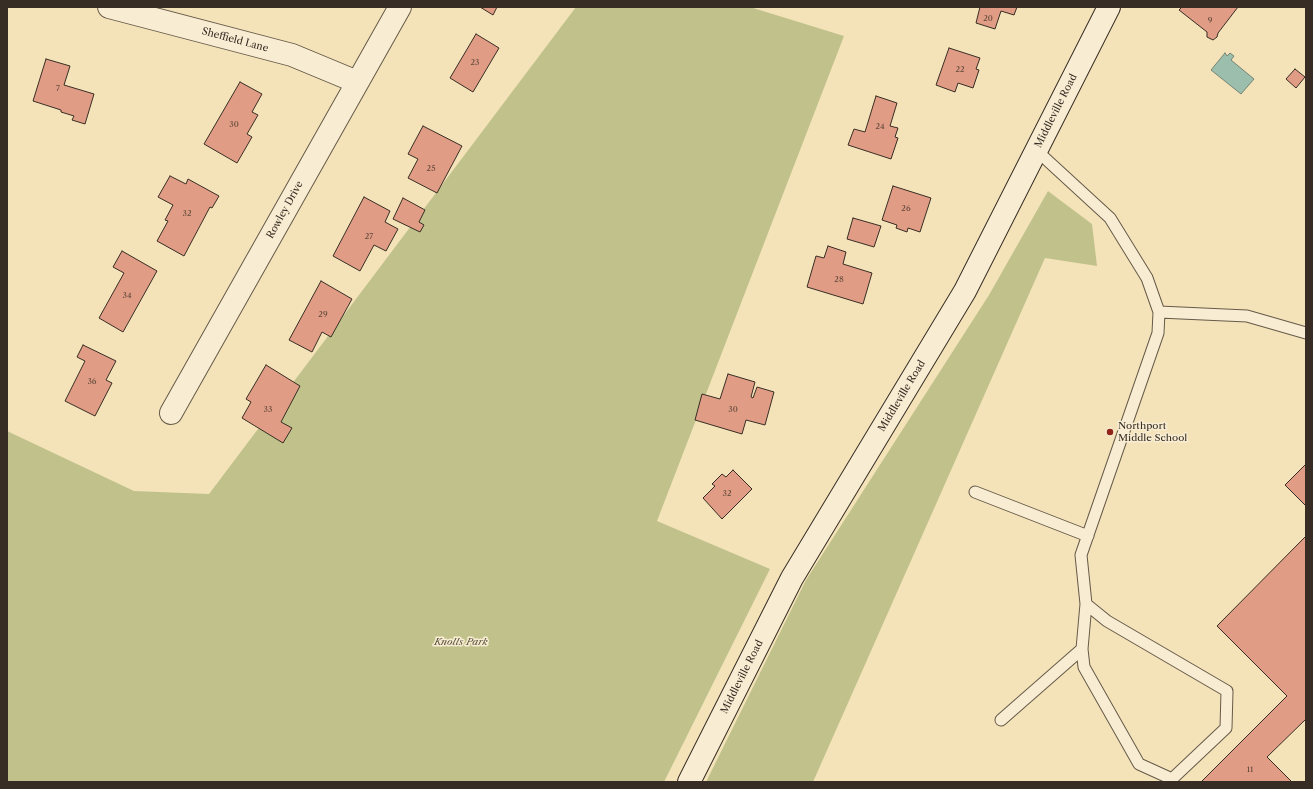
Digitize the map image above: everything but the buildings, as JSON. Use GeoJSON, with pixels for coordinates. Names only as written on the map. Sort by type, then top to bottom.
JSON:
{"type":"FeatureCollection","features":[{"type":"Feature","properties":{"kind":"street","name":"Sheffield Lane"},"geometry":{"type":"LineString","coordinates":[[109,7],[292,55],[357,82]]}},
{"type":"Feature","properties":{"kind":"street","name":"Rowley Drive"},"geometry":{"type":"LineString","coordinates":[[171,413],[400,7]]}},
{"type":"Feature","properties":{"kind":"street","name":"Middleville Road"},"geometry":{"type":"LineString","coordinates":[[689,782],[792,578],[965,291],[1109,7]]}},
{"type":"Feature","properties":{"kind":"lane"},"geometry":{"type":"LineString","coordinates":[[1036,150],[1110,218],[1147,278],[1159,312],[1158,333],[1081,555],[1086,604],[1082,649],[1084,667],[1140,764],[1172,779],[1226,728],[1227,691],[1107,621],[1086,604]]}},
{"type":"Feature","properties":{"kind":"lane"},"geometry":{"type":"LineString","coordinates":[[1159,312],[1247,316],[1306,333]]}},
{"type":"Feature","properties":{"kind":"lane"},"geometry":{"type":"LineString","coordinates":[[975,492],[1088,536]]}},
{"type":"Feature","properties":{"kind":"lane"},"geometry":{"type":"LineString","coordinates":[[1001,720],[1082,649]]}},
{"type":"Feature","properties":{"kind":"green space","name":"Knolls Park"},"geometry":{"type":"Polygon","coordinates":[[[576,7],[750,7],[844,36],[657,521],[770,569],[664,782],[7,782],[7,431],[134,491],[209,494],[576,7]]]}},
{"type":"Feature","properties":{"kind":"green space"},"geometry":{"type":"Polygon","coordinates":[[[1048,191],[1092,224],[1097,266],[1045,258],[813,782],[706,782],[806,580],[989,295],[1048,191]]]}},
{"type":"Feature","properties":{"kind":"shaded area"},"geometry":{"type":"Polygon","coordinates":[[[1225,53],[1227,56],[1230,53],[1234,56],[1231,60],[1254,79],[1241,94],[1211,70],[1225,53]]]}},
{"type":"Feature","properties":{"kind":"place","name":"Northport Middle School"},"geometry":{"type":"Point","coordinates":[1110,432]}}]}
